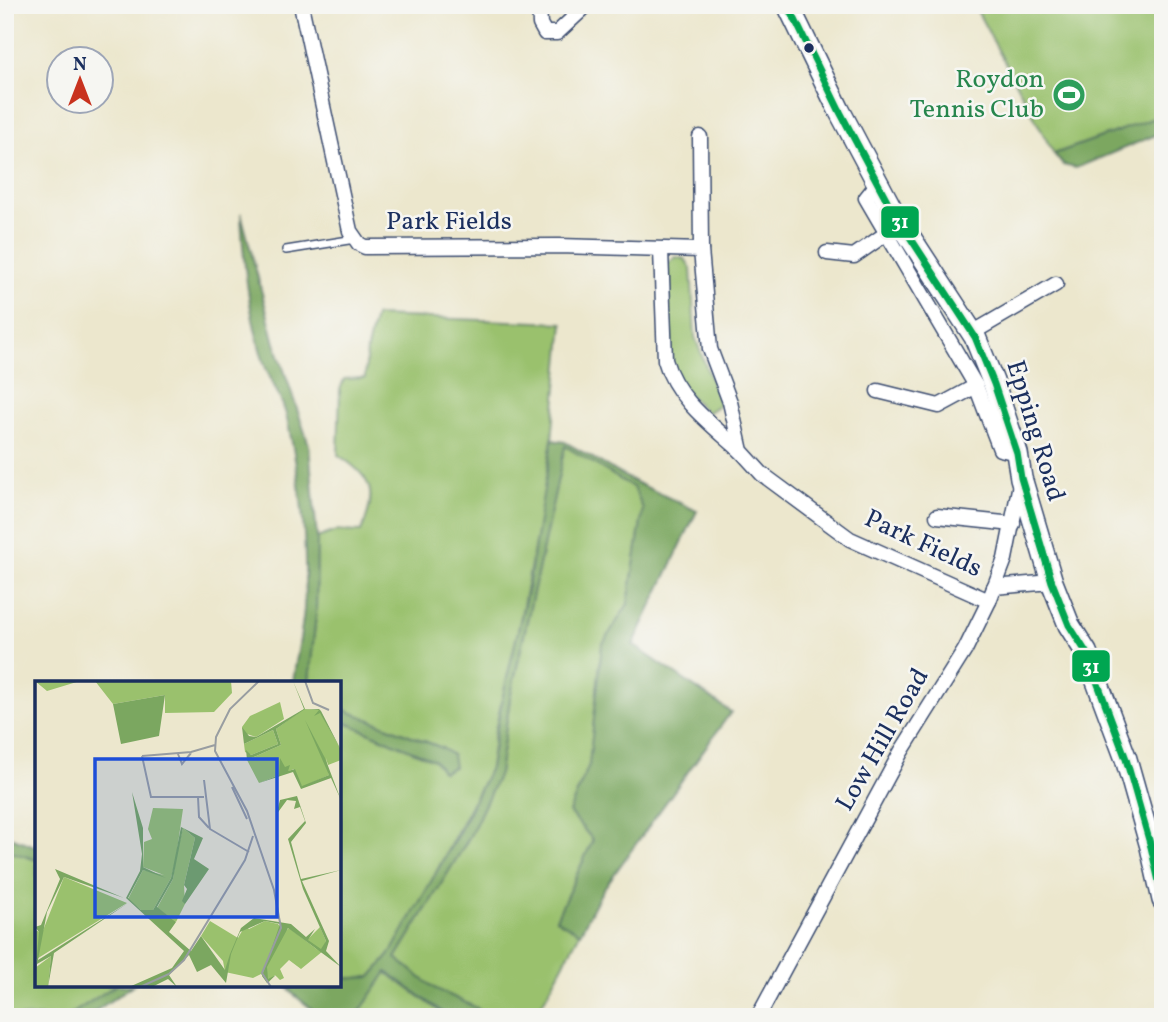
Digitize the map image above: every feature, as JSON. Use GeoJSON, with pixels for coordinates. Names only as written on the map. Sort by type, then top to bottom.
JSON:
{"type":"FeatureCollection","features":[{"type":"Feature","properties":{"kind":"main road","name":"Epping Road"},"geometry":{"type":"LineString","coordinates":[[788,5],[878,183],[972,334],[994,384],[1017,453],[1021,478],[1052,582],[1069,625],[1086,652],[1126,760],[1163,900]]}},
{"type":"Feature","properties":{"kind":"street","name":"Park Fields"},"geometry":{"type":"LineString","coordinates":[[301,5],[350,231],[365,247],[559,246],[701,250]]}},
{"type":"Feature","properties":{"kind":"street"},"geometry":{"type":"LineString","coordinates":[[539,5],[540,24],[545,33],[557,33],[587,5]]}},
{"type":"Feature","properties":{"kind":"street"},"geometry":{"type":"LineString","coordinates":[[700,137],[701,250],[710,349],[730,402],[741,451]]}},
{"type":"Feature","properties":{"kind":"street"},"geometry":{"type":"LineString","coordinates":[[878,183],[866,198],[976,386],[1000,449],[1017,453]]}},
{"type":"Feature","properties":{"kind":"street"},"geometry":{"type":"LineString","coordinates":[[827,253],[854,256],[887,233]]}},
{"type":"Feature","properties":{"kind":"street","name":"Park Fields"},"geometry":{"type":"LineString","coordinates":[[661,250],[664,360],[678,389],[705,418],[762,474],[850,539],[991,594]]}},
{"type":"Feature","properties":{"kind":"street"},"geometry":{"type":"LineString","coordinates":[[972,334],[1056,284]]}},
{"type":"Feature","properties":{"kind":"street"},"geometry":{"type":"LineString","coordinates":[[878,391],[939,407],[976,386]]}},
{"type":"Feature","properties":{"kind":"street"},"geometry":{"type":"LineString","coordinates":[[705,418],[719,413],[730,402]]}},
{"type":"Feature","properties":{"kind":"street","name":"Low Hill Road"},"geometry":{"type":"LineString","coordinates":[[758,1017],[901,752],[965,650],[1005,559],[1021,478]]}},
{"type":"Feature","properties":{"kind":"street"},"geometry":{"type":"LineString","coordinates":[[937,516],[1013,524]]}},
{"type":"Feature","properties":{"kind":"street"},"geometry":{"type":"LineString","coordinates":[[991,594],[1052,582]]}},
{"type":"Feature","properties":{"kind":"lane"},"geometry":{"type":"LineString","coordinates":[[286,250],[355,239]]}},
{"type":"Feature","properties":{"kind":"green space"},"geometry":{"type":"Polygon","coordinates":[[[984,5],[1163,5],[1163,115],[1054,154],[976,9],[984,5]]]}},
{"type":"Feature","properties":{"kind":"green space"},"geometry":{"type":"Polygon","coordinates":[[[1163,115],[1163,132],[1076,168],[1063,165],[1054,154],[1163,115]]]}},
{"type":"Feature","properties":{"kind":"green space"},"geometry":{"type":"Polygon","coordinates":[[[241,213],[275,343],[309,445],[317,538],[316,615],[309,681],[293,681],[305,585],[300,489],[285,411],[258,342],[245,269],[241,213]]]}},
{"type":"Feature","properties":{"kind":"green space"},"geometry":{"type":"Polygon","coordinates":[[[676,257],[685,259],[691,268],[695,337],[720,404],[707,413],[669,375],[666,265],[676,257]]]}},
{"type":"Feature","properties":{"kind":"green space"},"geometry":{"type":"Polygon","coordinates":[[[375,316],[563,323],[552,440],[540,518],[495,730],[490,768],[425,894],[389,956],[371,977],[341,979],[341,720],[434,760],[452,755],[442,748],[341,708],[341,681],[309,681],[316,615],[317,538],[336,531],[361,532],[370,506],[369,487],[365,479],[338,455],[340,390],[344,379],[365,378],[367,349],[375,316]]]}},
{"type":"Feature","properties":{"kind":"green space"},"geometry":{"type":"Polygon","coordinates":[[[552,440],[565,442],[631,480],[697,511],[633,645],[731,712],[602,891],[580,933],[556,919],[593,840],[569,812],[589,765],[602,645],[628,604],[643,509],[634,488],[565,446],[510,699],[499,774],[469,838],[396,958],[434,988],[477,1008],[486,1017],[449,1017],[387,972],[356,1017],[322,1017],[288,987],[341,987],[341,979],[371,977],[389,956],[459,832],[490,768],[501,704],[528,587],[552,440]]]}},
{"type":"Feature","properties":{"kind":"green space"},"geometry":{"type":"Polygon","coordinates":[[[565,446],[635,488],[643,509],[628,604],[602,645],[589,765],[569,812],[593,840],[556,919],[580,933],[535,1017],[486,1017],[477,1008],[434,988],[396,958],[469,838],[499,774],[510,699],[565,446]]]}},
{"type":"Feature","properties":{"kind":"green space"},"geometry":{"type":"Polygon","coordinates":[[[341,708],[442,748],[452,755],[454,767],[443,772],[434,760],[341,720],[341,708]]]}},
{"type":"Feature","properties":{"kind":"green space"},"geometry":{"type":"Polygon","coordinates":[[[5,835],[35,846],[35,859],[5,850],[5,835]]]}},
{"type":"Feature","properties":{"kind":"green space"},"geometry":{"type":"Polygon","coordinates":[[[5,850],[35,859],[35,987],[113,987],[67,1017],[5,1017],[5,850]]]}},
{"type":"Feature","properties":{"kind":"green space"},"geometry":{"type":"Polygon","coordinates":[[[386,972],[447,1017],[356,1017],[386,972]]]}},
{"type":"Feature","properties":{"kind":"green space"},"geometry":{"type":"Polygon","coordinates":[[[113,987],[130,987],[87,1017],[67,1017],[113,987]]]}},
{"type":"Feature","properties":{"kind":"transit line","name":"31"},"geometry":{"type":"LineString","coordinates":[[788,5],[891,208],[975,337],[1017,453],[1021,478],[1052,582],[1069,625],[1086,652],[1126,759],[1163,899]]}},
{"type":"Feature","properties":{"kind":"place","name":"Roydon Tennis Club"},"geometry":{"type":"Point","coordinates":[1069,95]}}]}
